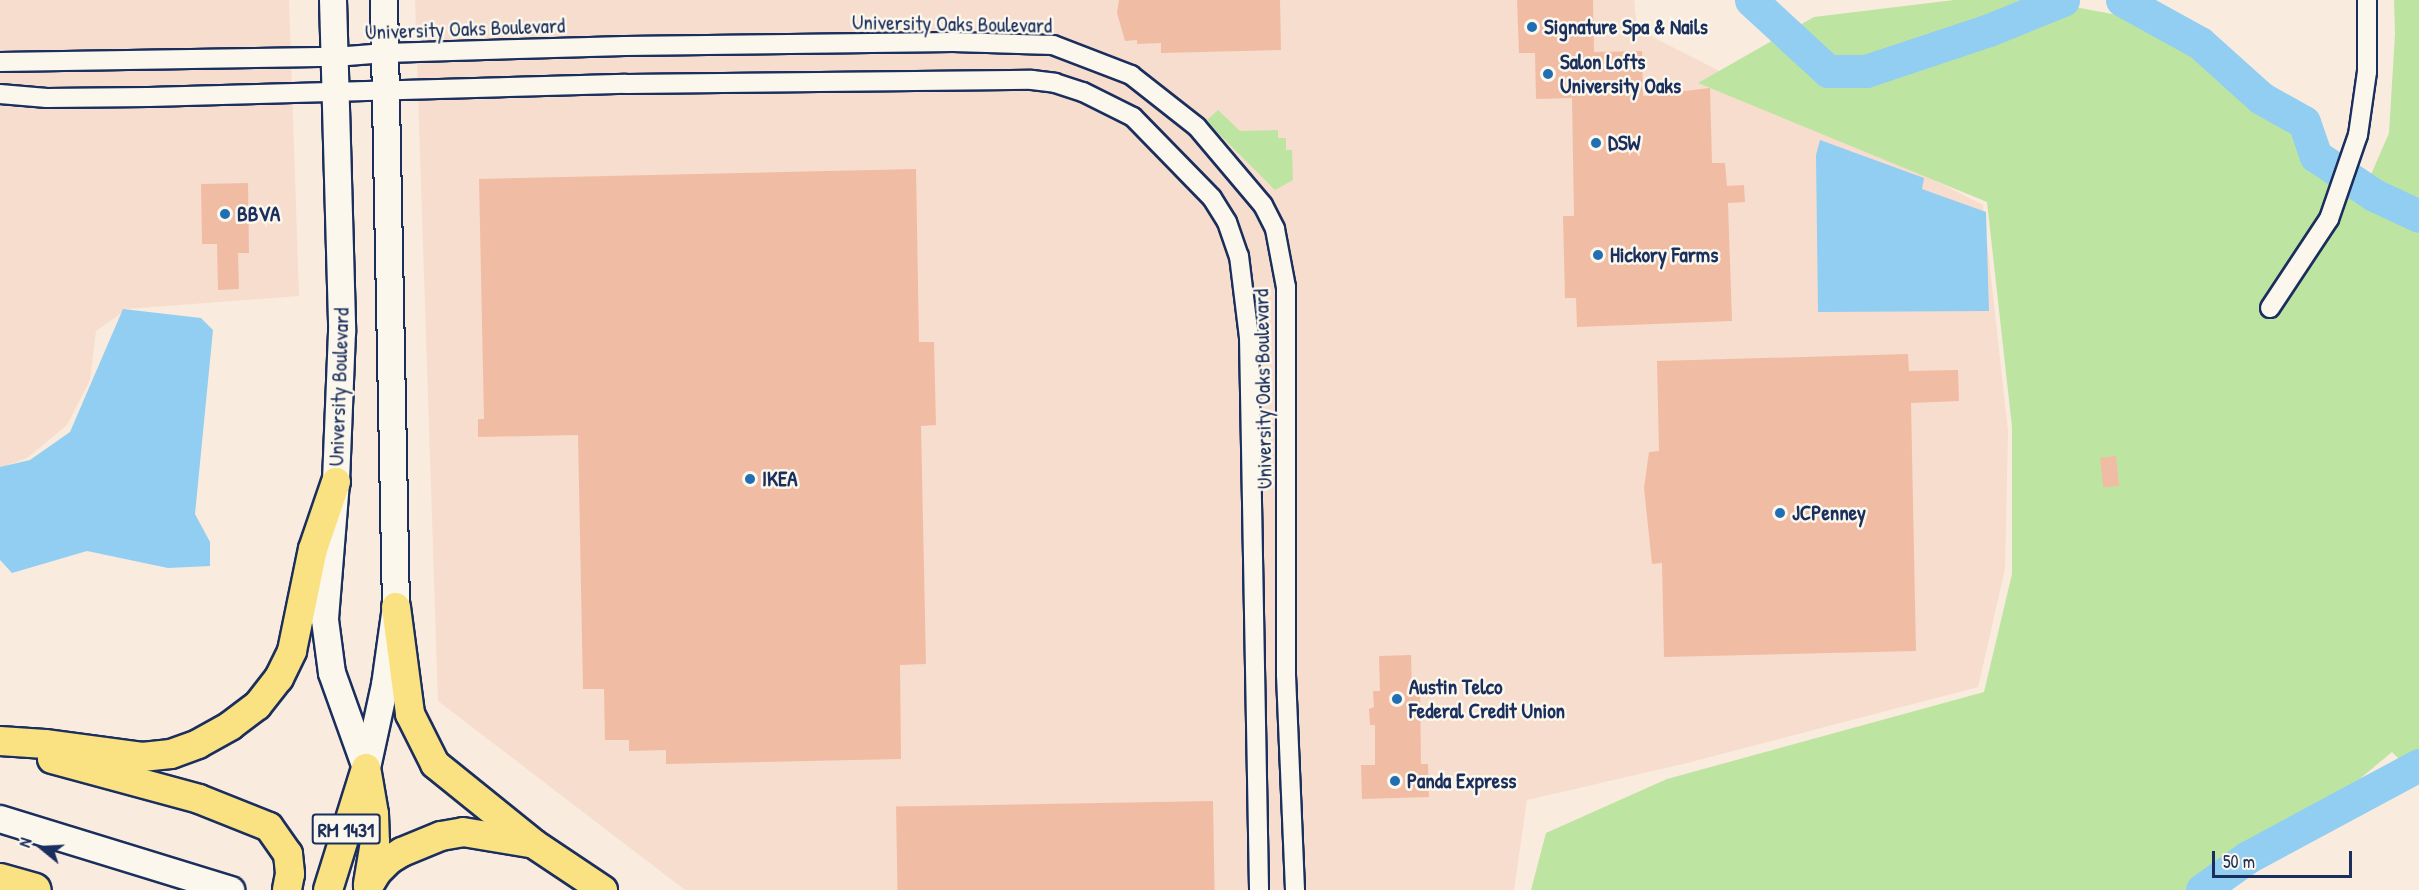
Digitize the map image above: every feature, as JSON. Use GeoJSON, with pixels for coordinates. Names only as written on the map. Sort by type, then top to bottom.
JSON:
{"type":"FeatureCollection","features":[{"type":"Feature","properties":{"kind":"highway"},"geometry":{"type":"LineString","coordinates":[[0,879],[34,890]]}},
{"type":"Feature","properties":{"kind":"main road","name":"University Boulevard"},"geometry":{"type":"LineString","coordinates":[[333,0],[342,332],[336,482],[325,620],[332,673],[366,768],[374,814],[375,842],[367,889]]}},
{"type":"Feature","properties":{"kind":"main road","name":"University Boulevard"},"geometry":{"type":"LineString","coordinates":[[328,890],[366,768],[385,685],[396,607],[384,0]]}},
{"type":"Feature","properties":{"kind":"main road"},"geometry":{"type":"LineString","coordinates":[[0,742],[45,744],[142,757],[171,754],[222,731],[257,706],[279,678],[292,651],[314,549],[336,482]]}},
{"type":"Feature","properties":{"kind":"main road"},"geometry":{"type":"LineString","coordinates":[[396,607],[410,714],[427,752],[449,778],[534,844],[603,890]]}},
{"type":"Feature","properties":{"kind":"main road"},"geometry":{"type":"LineString","coordinates":[[0,742],[199,799],[263,824],[280,839],[288,854],[290,865],[287,890]]}},
{"type":"Feature","properties":{"kind":"main road"},"geometry":{"type":"LineString","coordinates":[[0,819],[231,890]]}},
{"type":"Feature","properties":{"kind":"main road"},"geometry":{"type":"LineString","coordinates":[[367,889],[377,872],[389,860],[402,852],[441,836],[463,832],[534,844]]}},
{"type":"Feature","properties":{"kind":"street"},"geometry":{"type":"LineString","coordinates":[[2270,308],[2329,219],[2358,135],[2364,90],[2367,0]]}},
{"type":"Feature","properties":{"kind":"street","name":"University Oaks Boulevard"},"geometry":{"type":"LineString","coordinates":[[0,62],[335,57],[385,53],[848,44],[1053,45],[1131,75],[1197,127],[1263,205],[1275,229],[1286,286],[1286,669],[1295,890]]}},
{"type":"Feature","properties":{"kind":"street","name":"University Oaks Boulevard"},"geometry":{"type":"LineString","coordinates":[[0,94],[84,98],[386,92],[626,84],[1032,80],[1055,83],[1083,92],[1133,117],[1212,198],[1227,222],[1239,256],[1249,337],[1258,890]]}},
{"type":"Feature","properties":{"kind":"shaded area"},"geometry":{"type":"Polygon","coordinates":[[[0,0],[289,0],[299,296],[127,309],[96,331],[90,380],[67,425],[27,458],[0,468],[0,0]]]}},
{"type":"Feature","properties":{"kind":"shaded area"},"geometry":{"type":"Polygon","coordinates":[[[415,0],[1634,0],[1637,29],[1983,205],[2008,431],[2005,569],[1978,687],[1687,763],[1527,800],[1514,890],[685,890],[438,701],[415,0]]]}},
{"type":"Feature","properties":{"kind":"green space"},"geometry":{"type":"Polygon","coordinates":[[[1954,0],[2037,0],[2209,32],[2363,193],[2389,133],[2395,34],[2394,0],[2419,0],[2419,779],[2392,752],[2290,837],[2221,890],[1531,890],[1546,833],[1667,779],[1984,692],[2012,574],[2012,427],[1987,202],[1698,83],[1814,17],[1954,0]]]}},
{"type":"Feature","properties":{"kind":"green space"},"geometry":{"type":"Polygon","coordinates":[[[1218,110],[1240,131],[1278,130],[1278,138],[1286,138],[1286,150],[1292,150],[1293,180],[1275,190],[1206,121],[1218,110]]]}},
{"type":"Feature","properties":{"kind":"water"},"geometry":{"type":"Polygon","coordinates":[[[1820,140],[1924,178],[1922,189],[1986,212],[1989,311],[1818,312],[1816,155],[1820,140]]]}},
{"type":"Feature","properties":{"kind":"water"},"geometry":{"type":"Polygon","coordinates":[[[123,309],[201,318],[213,330],[195,514],[210,542],[210,566],[168,568],[87,551],[12,573],[0,560],[0,467],[30,460],[70,432],[123,309]]]}},
{"type":"Feature","properties":{"kind":"building"},"geometry":{"type":"Polygon","coordinates":[[[1119,0],[1280,0],[1281,50],[1161,53],[1161,43],[1137,44],[1137,40],[1125,41],[1117,13],[1119,0]]]}},
{"type":"Feature","properties":{"kind":"building"},"geometry":{"type":"Polygon","coordinates":[[[1517,0],[1593,0],[1594,52],[1642,51],[1643,96],[1710,88],[1712,163],[1725,163],[1727,186],[1744,185],[1745,202],[1728,203],[1732,321],[1577,327],[1576,298],[1565,298],[1563,216],[1574,216],[1572,98],[1536,99],[1535,53],[1519,53],[1517,0]]]}},
{"type":"Feature","properties":{"kind":"building","name":"IKEA"},"geometry":{"type":"Polygon","coordinates":[[[916,169],[919,342],[934,342],[936,425],[921,426],[926,664],[900,665],[901,759],[666,764],[666,750],[629,751],[629,740],[605,740],[604,689],[583,689],[578,435],[478,437],[478,419],[484,419],[479,179],[916,169]]]}},
{"type":"Feature","properties":{"kind":"building","name":"BBVA"},"geometry":{"type":"Polygon","coordinates":[[[248,183],[249,253],[238,253],[239,289],[218,290],[217,244],[202,244],[201,184],[248,183]]]}},
{"type":"Feature","properties":{"kind":"building","name":"JCPenney"},"geometry":{"type":"Polygon","coordinates":[[[1908,354],[1909,371],[1958,370],[1959,401],[1911,403],[1916,651],[1664,657],[1662,563],[1652,564],[1644,488],[1649,452],[1659,451],[1657,361],[1908,354]]]}},
{"type":"Feature","properties":{"kind":"building"},"geometry":{"type":"Polygon","coordinates":[[[2116,456],[2119,486],[2103,488],[2100,458],[2116,456]]]}},
{"type":"Feature","properties":{"kind":"building"},"geometry":{"type":"Polygon","coordinates":[[[1411,655],[1412,692],[1420,691],[1421,764],[1428,764],[1429,797],[1362,799],[1361,765],[1375,765],[1375,725],[1370,725],[1369,709],[1374,707],[1373,691],[1380,691],[1379,656],[1411,655]]]}},
{"type":"Feature","properties":{"kind":"building"},"geometry":{"type":"Polygon","coordinates":[[[1213,801],[1215,890],[898,890],[896,807],[1213,801]]]}},
{"type":"Feature","properties":{"kind":"waterway"},"geometry":{"type":"LineString","coordinates":[[1751,0],[1828,71],[1866,71],[1989,30],[2063,0]]}},
{"type":"Feature","properties":{"kind":"waterway"},"geometry":{"type":"LineString","coordinates":[[2122,0],[2200,43],[2261,98],[2304,122],[2316,156],[2374,195],[2419,216]]}},
{"type":"Feature","properties":{"kind":"waterway"},"geometry":{"type":"LineString","coordinates":[[2202,890],[2248,857],[2419,765]]}},
{"type":"Feature","properties":{"kind":"place","name":"Signature Spa & Nails"},"geometry":{"type":"Point","coordinates":[1532,27]}},
{"type":"Feature","properties":{"kind":"place","name":"Salon Lofts University Oaks"},"geometry":{"type":"Point","coordinates":[1548,74]}},
{"type":"Feature","properties":{"kind":"place","name":"DSW"},"geometry":{"type":"Point","coordinates":[1596,143]}},
{"type":"Feature","properties":{"kind":"place","name":"BBVA"},"geometry":{"type":"Point","coordinates":[225,214]}},
{"type":"Feature","properties":{"kind":"place","name":"Hickory Farms"},"geometry":{"type":"Point","coordinates":[1598,255]}},
{"type":"Feature","properties":{"kind":"place","name":"IKEA"},"geometry":{"type":"Point","coordinates":[750,479]}},
{"type":"Feature","properties":{"kind":"place","name":"JCPenney"},"geometry":{"type":"Point","coordinates":[1780,513]}},
{"type":"Feature","properties":{"kind":"place","name":"Austin Telco Federal Credit Union"},"geometry":{"type":"Point","coordinates":[1397,699]}},
{"type":"Feature","properties":{"kind":"place","name":"Panda Express"},"geometry":{"type":"Point","coordinates":[1395,781]}}]}
